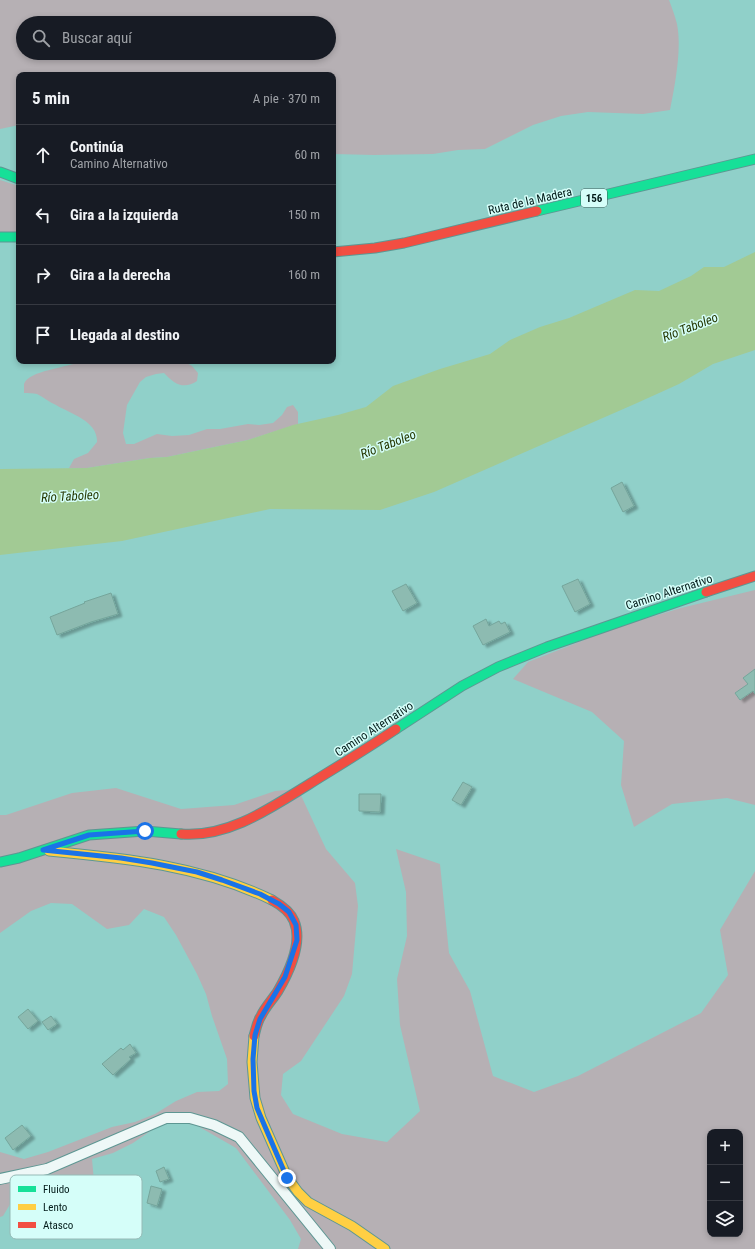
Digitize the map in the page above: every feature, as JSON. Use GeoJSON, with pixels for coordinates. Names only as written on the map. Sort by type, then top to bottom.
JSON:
{"type":"FeatureCollection","features":[{"type":"Feature","properties":{"kind":"main road","name":"Ruta de la Madera"},"geometry":{"type":"LineString","coordinates":[[336,252],[375,248],[404,243],[755,159]]}},
{"type":"Feature","properties":{"kind":"main road"},"geometry":{"type":"LineString","coordinates":[[0,172],[16,178]]}},
{"type":"Feature","properties":{"kind":"main road"},"geometry":{"type":"LineString","coordinates":[[0,237],[16,237]]}},
{"type":"Feature","properties":{"kind":"main road","name":"Camino Alternativo"},"geometry":{"type":"LineString","coordinates":[[0,862],[19,858],[89,835],[145,831],[193,835],[222,830],[267,810],[462,686],[498,667],[547,647],[755,576]]}},
{"type":"Feature","properties":{"kind":"main road"},"geometry":{"type":"LineString","coordinates":[[43,850],[152,863],[197,872],[260,894],[279,904],[289,912],[296,925],[297,940],[285,977],[260,1019],[255,1035],[253,1074],[257,1108],[287,1178],[298,1193],[312,1205],[354,1227],[385,1249]]}},
{"type":"Feature","properties":{"kind":"street"},"geometry":{"type":"LineString","coordinates":[[18,1175],[46,1169],[166,1118],[190,1118],[214,1125],[239,1137],[330,1249]]}},
{"type":"Feature","properties":{"kind":"street"},"geometry":{"type":"LineString","coordinates":[[0,1179],[10,1177]]}},
{"type":"Feature","properties":{"kind":"shaded area"},"geometry":{"type":"Polygon","coordinates":[[[0,0],[669,0],[677,24],[679,44],[676,78],[670,110],[643,114],[588,112],[561,116],[533,125],[485,149],[458,150],[433,154],[336,154],[336,72],[16,72],[16,126],[0,129],[0,0]]]}},
{"type":"Feature","properties":{"kind":"shaded area"},"geometry":{"type":"Polygon","coordinates":[[[0,180],[16,185],[16,233],[0,232],[0,180]]]}},
{"type":"Feature","properties":{"kind":"shaded area"},"geometry":{"type":"Polygon","coordinates":[[[71,364],[188,364],[192,366],[198,373],[197,381],[192,384],[183,385],[175,383],[164,373],[146,377],[140,382],[127,405],[123,433],[126,444],[134,444],[157,434],[172,436],[189,435],[207,429],[220,429],[248,424],[259,425],[273,423],[282,415],[287,407],[293,405],[298,412],[298,424],[248,440],[167,457],[150,458],[87,468],[69,468],[74,459],[88,453],[97,442],[96,435],[88,423],[76,415],[37,394],[24,393],[24,384],[27,379],[41,372],[71,364]]]}},
{"type":"Feature","properties":{"kind":"shaded area"},"geometry":{"type":"Polygon","coordinates":[[[755,590],[755,805],[727,798],[672,804],[634,827],[621,785],[624,741],[592,712],[513,679],[528,662],[615,628],[681,608],[755,590]]]}},
{"type":"Feature","properties":{"kind":"shaded area"},"geometry":{"type":"Polygon","coordinates":[[[116,788],[181,809],[234,805],[275,791],[298,789],[326,849],[355,883],[358,906],[352,974],[344,996],[301,1061],[283,1074],[281,1095],[293,1114],[342,1134],[387,1142],[420,1111],[400,1025],[397,979],[407,936],[406,892],[396,849],[440,864],[449,953],[470,991],[493,1076],[534,1092],[578,1076],[701,1013],[728,975],[720,930],[755,871],[755,1249],[298,1249],[301,1239],[290,1220],[236,1148],[196,1125],[171,1122],[152,1130],[133,1143],[113,1153],[92,1159],[93,1175],[10,1175],[10,1204],[3,1216],[0,1217],[0,1152],[24,1159],[48,1152],[112,1127],[135,1122],[155,1114],[176,1101],[197,1092],[219,1091],[228,1084],[227,1059],[206,994],[176,935],[164,917],[144,909],[129,925],[107,929],[72,904],[51,903],[31,911],[0,933],[0,815],[6,815],[72,793],[116,788]]]}},
{"type":"Feature","properties":{"kind":"water","name":"Río Taboleo"},"geometry":{"type":"Polygon","coordinates":[[[755,252],[755,350],[713,364],[679,384],[434,492],[380,510],[270,509],[122,541],[0,555],[0,469],[87,468],[150,458],[167,457],[248,440],[293,425],[366,407],[393,386],[440,369],[490,354],[510,340],[540,327],[569,318],[635,290],[659,291],[691,276],[704,267],[724,267],[755,252]]]}},
{"type":"Feature","properties":{"kind":"building"},"geometry":{"type":"Polygon","coordinates":[[[622,482],[634,506],[623,512],[611,488],[622,482]]]}},
{"type":"Feature","properties":{"kind":"building"},"geometry":{"type":"Polygon","coordinates":[[[578,579],[590,604],[575,612],[562,586],[578,579]]]}},
{"type":"Feature","properties":{"kind":"building"},"geometry":{"type":"Polygon","coordinates":[[[406,584],[417,603],[403,611],[392,591],[406,584]]]}},
{"type":"Feature","properties":{"kind":"building"},"geometry":{"type":"Polygon","coordinates":[[[111,593],[118,614],[91,622],[57,635],[50,617],[85,603],[84,602],[111,593]]]}},
{"type":"Feature","properties":{"kind":"building"},"geometry":{"type":"Polygon","coordinates":[[[486,619],[489,626],[499,621],[501,624],[505,622],[510,632],[483,645],[473,626],[486,619]]]}},
{"type":"Feature","properties":{"kind":"building"},"geometry":{"type":"Polygon","coordinates":[[[755,669],[755,694],[753,691],[740,700],[735,693],[748,684],[743,678],[755,669]]]}},
{"type":"Feature","properties":{"kind":"building"},"geometry":{"type":"Polygon","coordinates":[[[463,782],[472,787],[461,805],[452,800],[463,782]]]}},
{"type":"Feature","properties":{"kind":"building"},"geometry":{"type":"Polygon","coordinates":[[[359,794],[381,794],[380,812],[359,811],[359,794]]]}},
{"type":"Feature","properties":{"kind":"building"},"geometry":{"type":"Polygon","coordinates":[[[28,1009],[38,1021],[28,1029],[18,1017],[28,1009]]]}},
{"type":"Feature","properties":{"kind":"building"},"geometry":{"type":"Polygon","coordinates":[[[51,1016],[57,1024],[48,1030],[42,1022],[51,1016]]]}},
{"type":"Feature","properties":{"kind":"building"},"geometry":{"type":"Polygon","coordinates":[[[130,1044],[136,1053],[129,1057],[131,1059],[113,1075],[102,1064],[121,1048],[123,1050],[130,1044]]]}},
{"type":"Feature","properties":{"kind":"building"},"geometry":{"type":"Polygon","coordinates":[[[22,1125],[31,1136],[13,1150],[5,1138],[22,1125]]]}},
{"type":"Feature","properties":{"kind":"building"},"geometry":{"type":"Polygon","coordinates":[[[164,1167],[169,1179],[160,1182],[156,1171],[164,1167]]]}},
{"type":"Feature","properties":{"kind":"building"},"geometry":{"type":"Polygon","coordinates":[[[151,1186],[162,1189],[157,1206],[147,1203],[151,1186]]]}},
{"type":"Feature","properties":{"kind":"traffic: fast"},"geometry":{"type":"LineString","coordinates":[[537,211],[755,159]]}},
{"type":"Feature","properties":{"kind":"traffic: fast"},"geometry":{"type":"LineString","coordinates":[[0,172],[16,178]]}},
{"type":"Feature","properties":{"kind":"traffic: fast"},"geometry":{"type":"LineString","coordinates":[[0,237],[16,237]]}},
{"type":"Feature","properties":{"kind":"traffic: fast"},"geometry":{"type":"LineString","coordinates":[[396,729],[462,686],[498,667],[547,647],[706,592]]}},
{"type":"Feature","properties":{"kind":"traffic: fast"},"geometry":{"type":"LineString","coordinates":[[0,862],[19,858],[89,835],[145,831],[181,834]]}},
{"type":"Feature","properties":{"kind":"traffic: slow"},"geometry":{"type":"LineString","coordinates":[[49,851],[163,865],[191,871],[245,888],[272,900]]}},
{"type":"Feature","properties":{"kind":"traffic: slow"},"geometry":{"type":"LineString","coordinates":[[254,1036],[252,1062],[255,1098],[261,1118],[287,1177],[298,1192],[308,1202],[352,1226],[385,1249]]}},
{"type":"Feature","properties":{"kind":"traffic: jam"},"geometry":{"type":"LineString","coordinates":[[336,252],[375,248],[404,243],[537,211]]}},
{"type":"Feature","properties":{"kind":"traffic: jam"},"geometry":{"type":"LineString","coordinates":[[706,592],[755,576]]}},
{"type":"Feature","properties":{"kind":"traffic: jam"},"geometry":{"type":"LineString","coordinates":[[181,834],[199,834],[216,831],[249,819],[281,802],[396,729]]}},
{"type":"Feature","properties":{"kind":"traffic: jam"},"geometry":{"type":"LineString","coordinates":[[254,1036],[260,1018],[278,991],[286,975],[294,957],[296,947],[296,929],[292,917],[285,909],[272,900]]}},
{"type":"Feature","properties":{"kind":"route"},"geometry":{"type":"LineString","coordinates":[[145,831],[89,835],[43,850],[121,858],[197,872],[260,894],[279,904],[289,912],[296,925],[297,940],[291,963],[278,990],[264,1010],[256,1028],[253,1059],[254,1091],[257,1108],[287,1178]]}}]}
